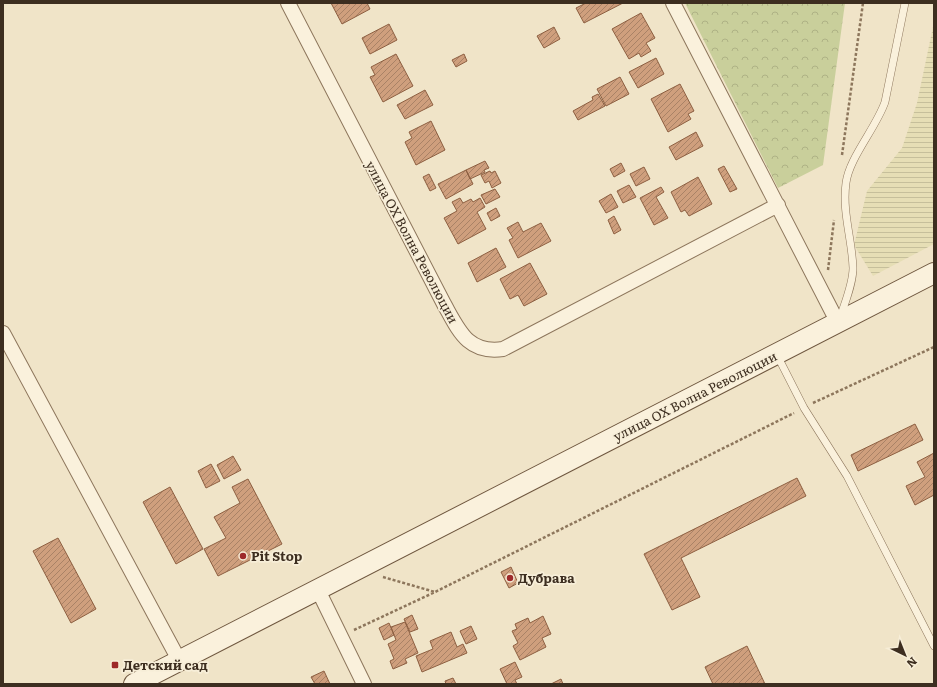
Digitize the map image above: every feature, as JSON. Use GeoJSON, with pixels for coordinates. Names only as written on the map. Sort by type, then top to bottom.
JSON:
{"type":"FeatureCollection","features":[{"type":"Feature","properties":{"kind":"main road","name":"улица ОХ Волна Революции"},"geometry":{"type":"LineString","coordinates":[[134,684],[934,273]]}},
{"type":"Feature","properties":{"kind":"street","name":"улица ОХ Волна Революции"},"geometry":{"type":"LineString","coordinates":[[288,3],[444,304],[462,334],[476,346],[484,350],[503,349],[778,206]]}},
{"type":"Feature","properties":{"kind":"street"},"geometry":{"type":"LineString","coordinates":[[673,3],[838,323]]}},
{"type":"Feature","properties":{"kind":"street"},"geometry":{"type":"LineString","coordinates":[[3,333],[179,660]]}},
{"type":"Feature","properties":{"kind":"street"},"geometry":{"type":"LineString","coordinates":[[318,590],[364,684]]}},
{"type":"Feature","properties":{"kind":"lane"},"geometry":{"type":"LineString","coordinates":[[899,3],[900,21]]}},
{"type":"Feature","properties":{"kind":"lane"},"geometry":{"type":"LineString","coordinates":[[838,323],[853,269],[845,213],[848,173],[880,116],[885,102],[900,21],[905,3]]}},
{"type":"Feature","properties":{"kind":"lane"},"geometry":{"type":"LineString","coordinates":[[777,354],[804,408],[847,476],[933,642]]}},
{"type":"Feature","properties":{"kind":"path"},"geometry":{"type":"LineString","coordinates":[[842,160],[863,3]]}},
{"type":"Feature","properties":{"kind":"path"},"geometry":{"type":"LineString","coordinates":[[824,294],[828,278],[835,215]]}},
{"type":"Feature","properties":{"kind":"path"},"geometry":{"type":"LineString","coordinates":[[341,636],[435,592],[804,408],[934,347]]}},
{"type":"Feature","properties":{"kind":"path"},"geometry":{"type":"LineString","coordinates":[[357,570],[435,592]]}},
{"type":"Feature","properties":{"kind":"shaded area"},"geometry":{"type":"Polygon","coordinates":[[[934,22],[934,244],[873,276],[854,245],[867,191],[902,148],[917,103],[934,22]]]}},
{"type":"Feature","properties":{"kind":"green space"},"geometry":{"type":"Polygon","coordinates":[[[685,3],[845,3],[823,165],[778,188],[685,3]]]}},
{"type":"Feature","properties":{"kind":"building"},"geometry":{"type":"Polygon","coordinates":[[[331,3],[367,3],[370,9],[342,24],[331,3]]]}},
{"type":"Feature","properties":{"kind":"building"},"geometry":{"type":"Polygon","coordinates":[[[586,3],[623,3],[584,23],[576,8],[586,3]]]}},
{"type":"Feature","properties":{"kind":"building"},"geometry":{"type":"Polygon","coordinates":[[[641,13],[655,38],[646,43],[651,51],[641,57],[639,53],[629,59],[612,29],[641,13]]]}},
{"type":"Feature","properties":{"kind":"building"},"geometry":{"type":"Polygon","coordinates":[[[389,24],[397,40],[370,54],[362,38],[389,24]]]}},
{"type":"Feature","properties":{"kind":"building"},"geometry":{"type":"Polygon","coordinates":[[[554,27],[560,39],[544,48],[537,36],[554,27]]]}},
{"type":"Feature","properties":{"kind":"building"},"geometry":{"type":"Polygon","coordinates":[[[396,54],[413,86],[383,102],[370,77],[375,75],[371,67],[396,54]]]}},
{"type":"Feature","properties":{"kind":"building"},"geometry":{"type":"Polygon","coordinates":[[[464,54],[467,61],[456,67],[452,60],[464,54]]]}},
{"type":"Feature","properties":{"kind":"building"},"geometry":{"type":"Polygon","coordinates":[[[656,58],[664,74],[638,88],[629,72],[656,58]]]}},
{"type":"Feature","properties":{"kind":"building"},"geometry":{"type":"Polygon","coordinates":[[[620,77],[629,94],[606,106],[597,89],[620,77]]]}},
{"type":"Feature","properties":{"kind":"building"},"geometry":{"type":"Polygon","coordinates":[[[680,84],[694,111],[688,114],[691,119],[668,132],[651,99],[680,84]]]}},
{"type":"Feature","properties":{"kind":"building"},"geometry":{"type":"Polygon","coordinates":[[[425,90],[433,105],[405,119],[397,105],[425,90]]]}},
{"type":"Feature","properties":{"kind":"building"},"geometry":{"type":"Polygon","coordinates":[[[598,94],[605,106],[578,120],[573,111],[593,100],[592,97],[598,94]]]}},
{"type":"Feature","properties":{"kind":"building"},"geometry":{"type":"Polygon","coordinates":[[[431,121],[445,150],[416,165],[405,142],[412,138],[409,132],[431,121]]]}},
{"type":"Feature","properties":{"kind":"building"},"geometry":{"type":"Polygon","coordinates":[[[696,132],[703,146],[676,160],[669,147],[696,132]]]}},
{"type":"Feature","properties":{"kind":"building"},"geometry":{"type":"Polygon","coordinates":[[[485,161],[489,168],[484,170],[485,172],[470,179],[466,170],[485,161]]]}},
{"type":"Feature","properties":{"kind":"building"},"geometry":{"type":"Polygon","coordinates":[[[621,163],[625,171],[614,177],[610,169],[621,163]]]}},
{"type":"Feature","properties":{"kind":"building"},"geometry":{"type":"Polygon","coordinates":[[[724,166],[737,189],[730,192],[718,169],[724,166]]]}},
{"type":"Feature","properties":{"kind":"building"},"geometry":{"type":"Polygon","coordinates":[[[644,167],[650,179],[636,186],[630,174],[644,167]]]}},
{"type":"Feature","properties":{"kind":"building"},"geometry":{"type":"Polygon","coordinates":[[[466,170],[473,184],[446,199],[438,184],[466,170]]]}},
{"type":"Feature","properties":{"kind":"building"},"geometry":{"type":"Polygon","coordinates":[[[490,171],[491,173],[495,171],[501,183],[492,188],[489,181],[485,183],[481,175],[490,171]]]}},
{"type":"Feature","properties":{"kind":"building"},"geometry":{"type":"Polygon","coordinates":[[[429,174],[436,188],[430,191],[423,177],[429,174]]]}},
{"type":"Feature","properties":{"kind":"building"},"geometry":{"type":"Polygon","coordinates":[[[698,177],[712,204],[689,216],[685,210],[681,212],[671,192],[698,177]]]}},
{"type":"Feature","properties":{"kind":"building"},"geometry":{"type":"Polygon","coordinates":[[[629,185],[636,197],[623,203],[617,191],[629,185]]]}},
{"type":"Feature","properties":{"kind":"building"},"geometry":{"type":"Polygon","coordinates":[[[661,187],[664,192],[656,197],[668,218],[654,225],[640,198],[661,187]]]}},
{"type":"Feature","properties":{"kind":"building"},"geometry":{"type":"Polygon","coordinates":[[[495,189],[500,197],[486,204],[481,195],[495,189]]]}},
{"type":"Feature","properties":{"kind":"building"},"geometry":{"type":"Polygon","coordinates":[[[611,194],[618,207],[606,213],[599,201],[611,194]]]}},
{"type":"Feature","properties":{"kind":"building"},"geometry":{"type":"Polygon","coordinates":[[[460,198],[463,203],[471,199],[473,202],[480,198],[485,207],[477,212],[486,229],[458,244],[444,218],[457,211],[452,202],[460,198]]]}},
{"type":"Feature","properties":{"kind":"building"},"geometry":{"type":"Polygon","coordinates":[[[496,208],[500,216],[491,221],[487,213],[496,208]]]}},
{"type":"Feature","properties":{"kind":"building"},"geometry":{"type":"Polygon","coordinates":[[[614,216],[621,230],[614,234],[608,220],[614,216]]]}},
{"type":"Feature","properties":{"kind":"building"},"geometry":{"type":"Polygon","coordinates":[[[518,222],[523,232],[541,223],[551,241],[518,258],[509,240],[513,238],[507,228],[518,222]]]}},
{"type":"Feature","properties":{"kind":"building"},"geometry":{"type":"Polygon","coordinates":[[[496,248],[506,267],[477,282],[468,263],[496,248]]]}},
{"type":"Feature","properties":{"kind":"building"},"geometry":{"type":"Polygon","coordinates":[[[530,263],[547,294],[524,306],[518,295],[510,299],[500,279],[530,263]]]}},
{"type":"Feature","properties":{"kind":"building"},"geometry":{"type":"Polygon","coordinates":[[[915,424],[923,440],[858,471],[851,455],[915,424]]]}},
{"type":"Feature","properties":{"kind":"building"},"geometry":{"type":"Polygon","coordinates":[[[934,453],[934,495],[915,505],[906,486],[925,477],[917,462],[934,453]]]}},
{"type":"Feature","properties":{"kind":"building"},"geometry":{"type":"Polygon","coordinates":[[[233,456],[241,470],[224,479],[217,465],[233,456]]]}},
{"type":"Feature","properties":{"kind":"building"},"geometry":{"type":"Polygon","coordinates":[[[211,464],[220,481],[206,488],[198,471],[211,464]]]}},
{"type":"Feature","properties":{"kind":"building"},"geometry":{"type":"Polygon","coordinates":[[[797,478],[806,496],[681,558],[700,597],[672,610],[644,554],[797,478]]]}},
{"type":"Feature","properties":{"kind":"building"},"geometry":{"type":"Polygon","coordinates":[[[248,479],[282,544],[218,576],[204,549],[226,538],[214,517],[240,503],[232,487],[248,479]]]}},
{"type":"Feature","properties":{"kind":"building"},"geometry":{"type":"Polygon","coordinates":[[[170,487],[203,549],[176,564],[143,502],[170,487]]]}},
{"type":"Feature","properties":{"kind":"building"},"geometry":{"type":"Polygon","coordinates":[[[58,538],[96,609],[71,623],[33,551],[58,538]]]}},
{"type":"Feature","properties":{"kind":"building","name":"Дубрава"},"geometry":{"type":"Polygon","coordinates":[[[511,567],[518,583],[509,588],[501,572],[511,567]]]}},
{"type":"Feature","properties":{"kind":"building"},"geometry":{"type":"Polygon","coordinates":[[[412,615],[418,629],[410,632],[404,619],[412,615]]]}},
{"type":"Feature","properties":{"kind":"building"},"geometry":{"type":"Polygon","coordinates":[[[543,616],[551,634],[542,638],[546,647],[520,660],[513,646],[518,643],[512,631],[517,629],[515,624],[528,618],[530,623],[543,616]]]}},
{"type":"Feature","properties":{"kind":"building"},"geometry":{"type":"Polygon","coordinates":[[[405,622],[418,653],[405,659],[407,663],[393,669],[390,661],[394,659],[388,644],[396,640],[391,627],[405,622]]]}},
{"type":"Feature","properties":{"kind":"building"},"geometry":{"type":"Polygon","coordinates":[[[389,623],[394,635],[384,640],[379,628],[389,623]]]}},
{"type":"Feature","properties":{"kind":"building"},"geometry":{"type":"Polygon","coordinates":[[[471,626],[477,639],[466,644],[460,631],[471,626]]]}},
{"type":"Feature","properties":{"kind":"building"},"geometry":{"type":"Polygon","coordinates":[[[451,632],[457,647],[463,644],[467,653],[422,672],[416,656],[433,649],[430,641],[451,632]]]}},
{"type":"Feature","properties":{"kind":"building"},"geometry":{"type":"Polygon","coordinates":[[[747,646],[765,684],[713,684],[705,667],[747,646]]]}},
{"type":"Feature","properties":{"kind":"building"},"geometry":{"type":"Polygon","coordinates":[[[515,662],[522,677],[515,680],[517,684],[507,684],[500,669],[515,662]]]}},
{"type":"Feature","properties":{"kind":"building"},"geometry":{"type":"Polygon","coordinates":[[[324,671],[330,684],[315,684],[311,677],[324,671]]]}},
{"type":"Feature","properties":{"kind":"building"},"geometry":{"type":"Polygon","coordinates":[[[453,678],[456,684],[446,684],[445,681],[453,678]]]}},
{"type":"Feature","properties":{"kind":"building"},"geometry":{"type":"Polygon","coordinates":[[[561,679],[563,684],[551,684],[561,679]]]}},
{"type":"Feature","properties":{"kind":"place","name":"Pit Stop"},"geometry":{"type":"Point","coordinates":[243,556]}},
{"type":"Feature","properties":{"kind":"place","name":"Дубрава"},"geometry":{"type":"Point","coordinates":[510,578]}},
{"type":"Feature","properties":{"kind":"place","name":"Детский сад"},"geometry":{"type":"Point","coordinates":[115,665]}}]}
